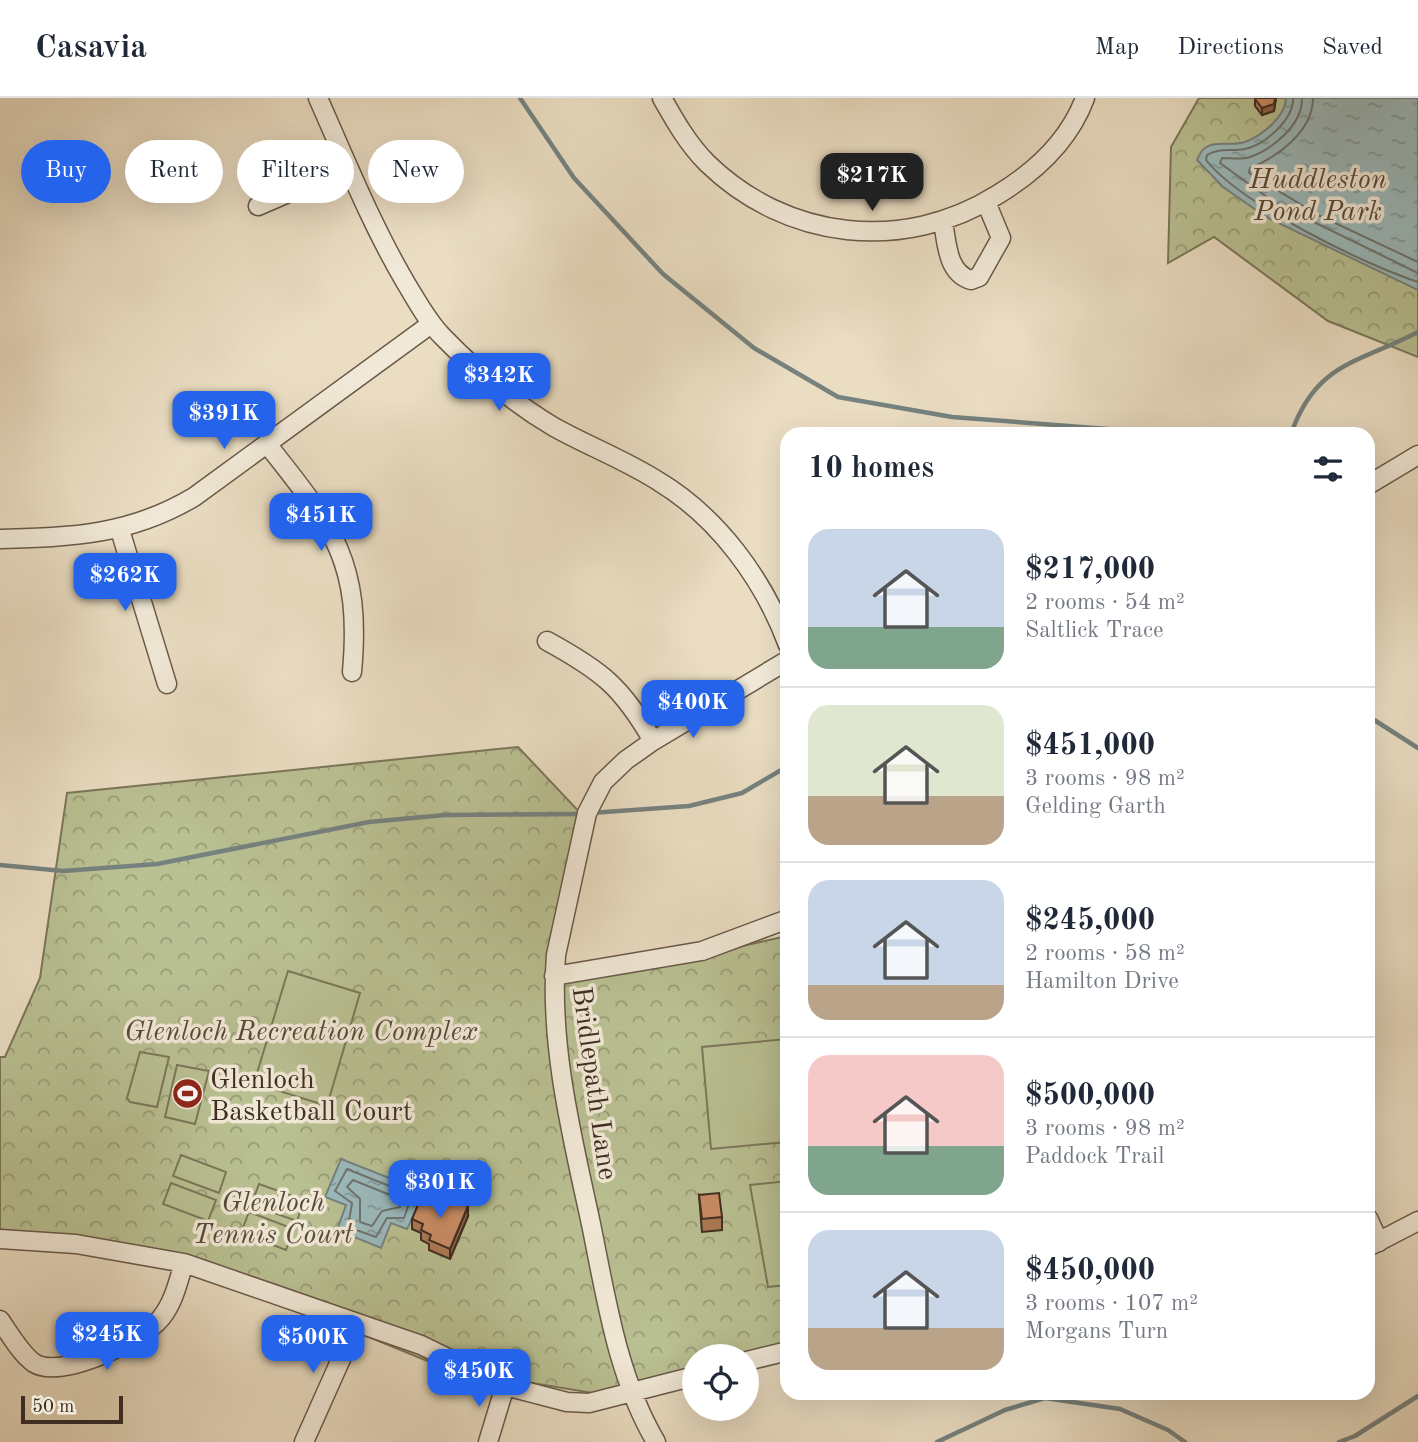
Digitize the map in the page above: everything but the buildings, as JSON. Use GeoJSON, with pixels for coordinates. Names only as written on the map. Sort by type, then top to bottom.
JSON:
{"type":"FeatureCollection","features":[{"type":"Feature","properties":{"kind":"street"},"geometry":{"type":"LineString","coordinates":[[318,98],[336,140]]}},
{"type":"Feature","properties":{"kind":"street"},"geometry":{"type":"LineString","coordinates":[[662,98],[682,133],[707,163],[756,199],[792,216],[837,229],[867,232],[905,231],[943,222],[986,202],[1014,185],[1045,159],[1072,125],[1085,98]]}},
{"type":"Feature","properties":{"kind":"street"},"geometry":{"type":"LineString","coordinates":[[354,180],[391,257],[431,324],[488,380],[520,405],[554,427],[659,481],[685,500],[741,558],[773,609],[780,626]]}},
{"type":"Feature","properties":{"kind":"street"},"geometry":{"type":"LineString","coordinates":[[943,222],[949,256],[957,273],[971,280],[979,277],[1001,238],[986,202]]}},
{"type":"Feature","properties":{"kind":"street"},"geometry":{"type":"LineString","coordinates":[[258,206],[265,203]]}},
{"type":"Feature","properties":{"kind":"street"},"geometry":{"type":"LineString","coordinates":[[0,539],[72,537],[120,530],[165,514],[267,444],[431,324]]}},
{"type":"Feature","properties":{"kind":"street"},"geometry":{"type":"LineString","coordinates":[[267,444],[329,529],[346,564],[355,620],[352,672]]}},
{"type":"Feature","properties":{"kind":"street"},"geometry":{"type":"LineString","coordinates":[[1375,481],[1418,455]]}},
{"type":"Feature","properties":{"kind":"street"},"geometry":{"type":"LineString","coordinates":[[120,530],[167,684]]}},
{"type":"Feature","properties":{"kind":"street"},"geometry":{"type":"LineString","coordinates":[[547,641],[606,676],[622,693],[653,741]]}},
{"type":"Feature","properties":{"kind":"street","name":"Bridlepath Lane"},"geometry":{"type":"LineString","coordinates":[[656,1442],[622,1365],[609,1310],[570,1121],[554,976],[586,818],[604,782],[626,760],[653,741],[780,665]]}},
{"type":"Feature","properties":{"kind":"street"},"geometry":{"type":"LineString","coordinates":[[554,976],[691,953],[780,922]]}},
{"type":"Feature","properties":{"kind":"street"},"geometry":{"type":"LineString","coordinates":[[1375,1243],[1418,1221]]}},
{"type":"Feature","properties":{"kind":"street"},"geometry":{"type":"LineString","coordinates":[[0,1239],[76,1244],[184,1263],[421,1345],[505,1386],[566,1402],[589,1403],[634,1394],[682,1380]]}},
{"type":"Feature","properties":{"kind":"street"},"geometry":{"type":"LineString","coordinates":[[0,1320],[33,1362],[49,1369],[66,1368],[128,1342],[153,1327],[171,1303],[184,1263]]}},
{"type":"Feature","properties":{"kind":"street"},"geometry":{"type":"LineString","coordinates":[[304,1442],[357,1323]]}},
{"type":"Feature","properties":{"kind":"street"},"geometry":{"type":"LineString","coordinates":[[759,1358],[780,1353]]}},
{"type":"Feature","properties":{"kind":"street"},"geometry":{"type":"LineString","coordinates":[[488,1442],[505,1386]]}},
{"type":"Feature","properties":{"kind":"green space","name":"Huddleston Pond Park"},"geometry":{"type":"Polygon","coordinates":[[[1199,98],[1418,98],[1418,357],[1328,321],[1214,237],[1168,263],[1171,147],[1199,98]]]}},
{"type":"Feature","properties":{"kind":"green space","name":"Glenloch Recreation Complex"},"geometry":{"type":"Polygon","coordinates":[[[518,747],[587,820],[556,981],[648,967],[780,938],[780,1362],[759,1367],[759,1344],[682,1344],[682,1387],[635,1400],[447,1369],[197,1267],[0,1241],[0,1057],[5,1057],[40,978],[67,793],[518,747]]]}},
{"type":"Feature","properties":{"kind":"green space"},"geometry":{"type":"Polygon","coordinates":[[[288,971],[360,993],[327,1106],[254,1083],[288,971]]]}},
{"type":"Feature","properties":{"kind":"green space"},"geometry":{"type":"Polygon","coordinates":[[[780,1040],[780,1143],[711,1149],[702,1047],[780,1040]]]}},
{"type":"Feature","properties":{"kind":"green space"},"geometry":{"type":"Polygon","coordinates":[[[140,1052],[169,1057],[157,1107],[130,1102],[127,1098],[140,1052]]]}},
{"type":"Feature","properties":{"kind":"green space","name":"Glenloch Basketball Court"},"geometry":{"type":"Polygon","coordinates":[[[177,1065],[209,1071],[195,1124],[165,1117],[177,1065]]]}},
{"type":"Feature","properties":{"kind":"green space"},"geometry":{"type":"Polygon","coordinates":[[[181,1155],[226,1172],[219,1193],[173,1176],[181,1155]]]}},
{"type":"Feature","properties":{"kind":"green space"},"geometry":{"type":"Polygon","coordinates":[[[780,1182],[780,1286],[768,1287],[750,1185],[780,1182]]]}},
{"type":"Feature","properties":{"kind":"green space"},"geometry":{"type":"Polygon","coordinates":[[[171,1183],[216,1200],[208,1221],[163,1204],[171,1183]]]}},
{"type":"Feature","properties":{"kind":"green space"},"geometry":{"type":"Polygon","coordinates":[[[259,1184],[304,1200],[297,1221],[251,1205],[259,1184]]]}},
{"type":"Feature","properties":{"kind":"green space"},"geometry":{"type":"Polygon","coordinates":[[[249,1212],[294,1229],[286,1250],[241,1233],[249,1212]]]}},
{"type":"Feature","properties":{"kind":"water"},"geometry":{"type":"Polygon","coordinates":[[[1286,98],[1418,98],[1418,290],[1266,217],[1223,187],[1197,160],[1206,147],[1245,142],[1259,135],[1278,118],[1286,98]]]}},
{"type":"Feature","properties":{"kind":"water"},"geometry":{"type":"Polygon","coordinates":[[[341,1159],[425,1192],[407,1229],[391,1223],[381,1248],[337,1230],[346,1205],[325,1197],[341,1159]]]}},
{"type":"Feature","properties":{"kind":"waterway"},"geometry":{"type":"LineString","coordinates":[[520,98],[574,178],[663,274],[754,348],[838,397],[952,417],[1082,427]]}},
{"type":"Feature","properties":{"kind":"waterway"},"geometry":{"type":"LineString","coordinates":[[1294,427],[1313,392],[1327,378],[1358,359],[1418,332]]}},
{"type":"Feature","properties":{"kind":"waterway"},"geometry":{"type":"LineString","coordinates":[[1375,720],[1418,748]]}},
{"type":"Feature","properties":{"kind":"waterway"},"geometry":{"type":"LineString","coordinates":[[591,813],[689,806],[742,793],[780,771]]}},
{"type":"Feature","properties":{"kind":"waterway"},"geometry":{"type":"LineString","coordinates":[[0,865],[63,871],[157,864],[369,822],[445,815],[582,814]]}},
{"type":"Feature","properties":{"kind":"waterway"},"geometry":{"type":"LineString","coordinates":[[1339,1442],[1355,1436],[1418,1396]]}},
{"type":"Feature","properties":{"kind":"waterway"},"geometry":{"type":"LineString","coordinates":[[937,1442],[1005,1410],[1038,1400]]}},
{"type":"Feature","properties":{"kind":"waterway"},"geometry":{"type":"LineString","coordinates":[[1059,1400],[1120,1409],[1168,1430],[1185,1442]]}},
{"type":"Feature","properties":{"kind":"place","name":"Glenloch Basketball Court"},"geometry":{"type":"Point","coordinates":[187,1094]}},
{"type":"Feature","properties":{"kind":"park label","name":"Glenloch Tennis Court"},"geometry":{"type":"Point","coordinates":[273,1217]}}]}
